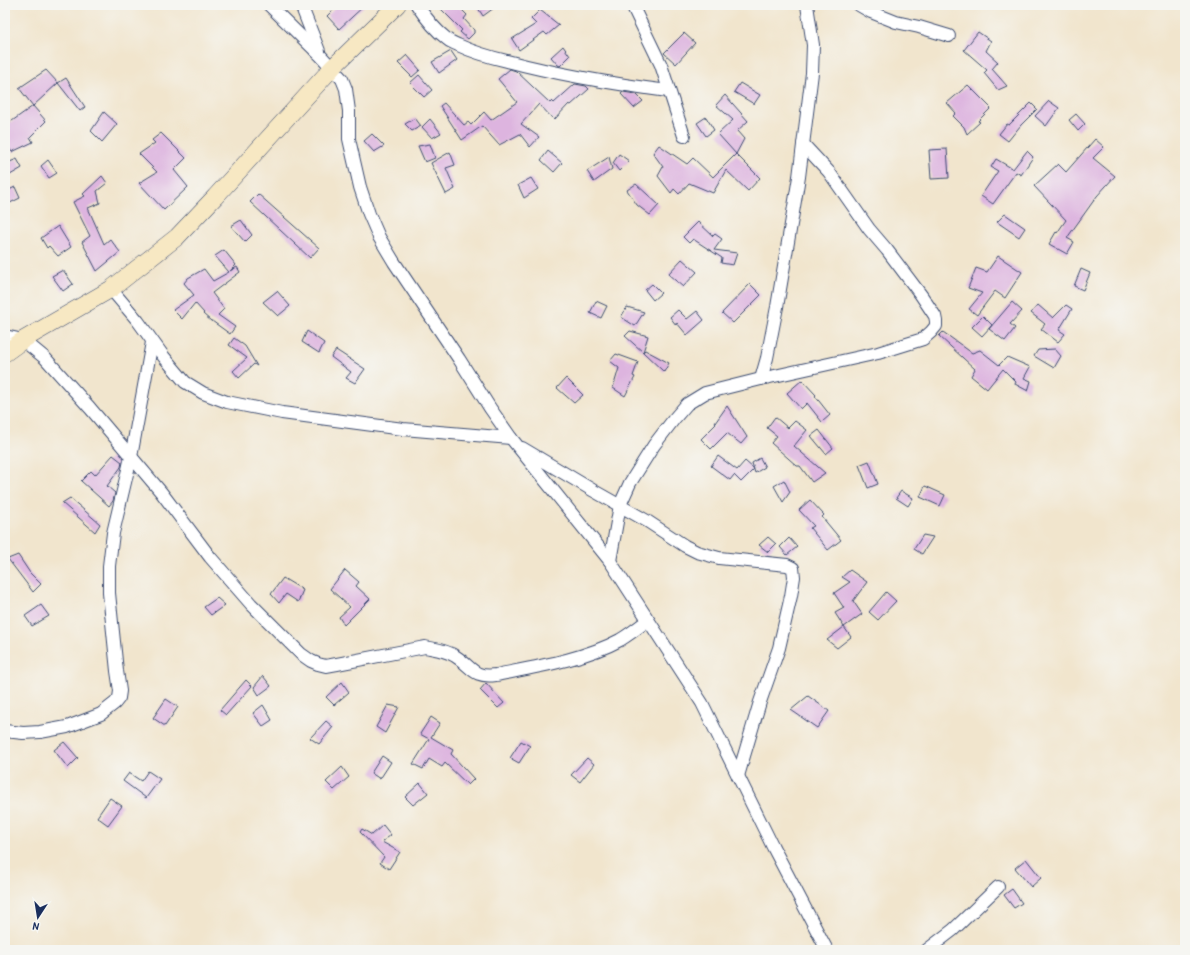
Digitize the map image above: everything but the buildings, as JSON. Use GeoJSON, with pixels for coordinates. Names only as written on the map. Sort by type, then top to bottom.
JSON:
{"type":"FeatureCollection","features":[{"type":"Feature","properties":{"kind":"main road"},"geometry":{"type":"LineString","coordinates":[[5,354],[23,340],[111,289],[177,237],[215,198],[327,61],[397,5]]}},
{"type":"Feature","properties":{"kind":"street"},"geometry":{"type":"LineString","coordinates":[[269,5],[327,61],[342,78],[346,89],[349,111],[349,139],[360,187],[379,237],[490,408],[514,441],[610,562],[702,703],[773,847],[827,950]]}},
{"type":"Feature","properties":{"kind":"street"},"geometry":{"type":"LineString","coordinates":[[301,5],[327,61]]}},
{"type":"Feature","properties":{"kind":"street"},"geometry":{"type":"LineString","coordinates":[[417,5],[427,19],[447,40],[470,51],[545,71],[668,91]]}},
{"type":"Feature","properties":{"kind":"street"},"geometry":{"type":"LineString","coordinates":[[632,5],[661,65],[668,91],[684,136]]}},
{"type":"Feature","properties":{"kind":"street"},"geometry":{"type":"LineString","coordinates":[[761,379],[767,358],[777,307],[799,177],[812,73],[813,45],[808,5]]}},
{"type":"Feature","properties":{"kind":"street"},"geometry":{"type":"LineString","coordinates":[[859,5],[871,12],[896,22],[919,26],[948,36]]}},
{"type":"Feature","properties":{"kind":"street"},"geometry":{"type":"LineString","coordinates":[[610,562],[620,505],[630,483],[654,445],[687,404],[705,393],[761,379],[878,354],[923,339],[936,326],[935,316],[921,295],[869,229],[829,172],[803,144]]}},
{"type":"Feature","properties":{"kind":"street"},"geometry":{"type":"LineString","coordinates":[[111,289],[138,321],[152,342],[185,382],[203,394],[227,402],[282,413],[403,429],[514,441],[594,491],[620,505],[697,552],[719,558],[787,565],[793,568],[795,572],[791,596],[779,648],[760,702],[738,776]]}},
{"type":"Feature","properties":{"kind":"street"},"geometry":{"type":"LineString","coordinates":[[5,336],[23,340],[45,358],[90,408],[161,492],[210,557],[251,604],[301,654],[311,661],[326,666],[360,661],[409,649],[425,647],[439,649],[450,653],[478,674],[496,676],[570,659],[597,650],[621,640],[648,620]]}},
{"type":"Feature","properties":{"kind":"street"},"geometry":{"type":"LineString","coordinates":[[5,731],[23,733],[40,732],[67,727],[101,714],[119,698],[120,692],[109,593],[109,566],[113,533],[131,457],[152,342]]}},
{"type":"Feature","properties":{"kind":"street"},"geometry":{"type":"LineString","coordinates":[[927,950],[953,930],[998,887]]}}]}
